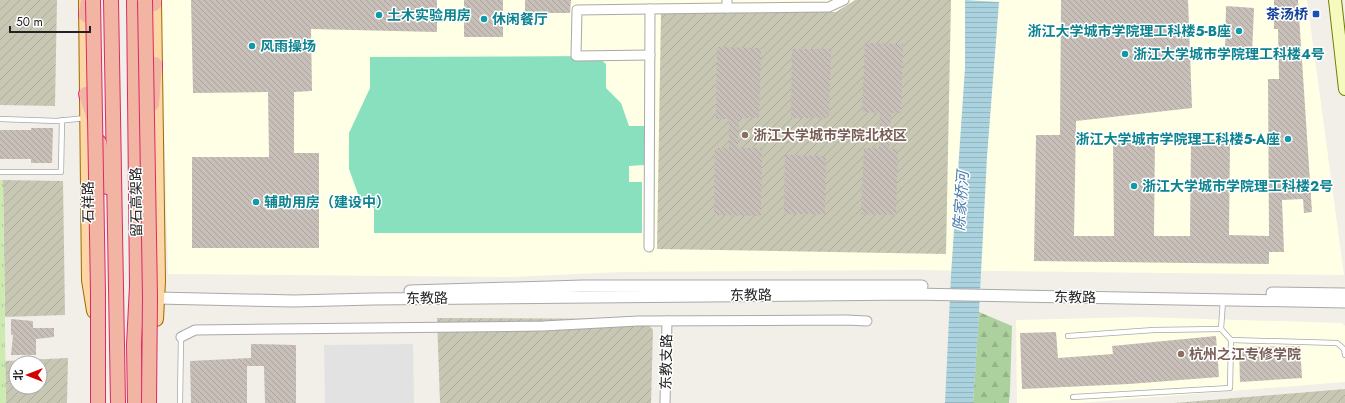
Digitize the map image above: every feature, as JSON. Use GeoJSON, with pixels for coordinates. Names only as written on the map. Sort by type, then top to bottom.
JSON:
{"type":"FeatureCollection","features":[{"type":"Feature","properties":{"kind":"highway"},"geometry":{"type":"LineString","coordinates":[[86,15],[87,0]]}},
{"type":"Feature","properties":{"kind":"highway"},"geometry":{"type":"LineString","coordinates":[[93,0],[98,293],[98,403]]}},
{"type":"Feature","properties":{"kind":"highway","name":"留石高架路"},"geometry":{"type":"LineString","coordinates":[[111,0],[118,403]]}},
{"type":"Feature","properties":{"kind":"highway","name":"留石高架路"},"geometry":{"type":"LineString","coordinates":[[134,0],[137,286],[134,345],[135,403]]}},
{"type":"Feature","properties":{"kind":"highway","name":"留石高架路"},"geometry":{"type":"LineString","coordinates":[[149,403],[152,1]]}},
{"type":"Feature","properties":{"kind":"highway"},"geometry":{"type":"LineString","coordinates":[[137,286],[155,64]]}},
{"type":"Feature","properties":{"kind":"highway"},"geometry":{"type":"LineString","coordinates":[[86,94],[98,136],[106,175],[110,285],[117,328]]}},
{"type":"Feature","properties":{"kind":"main road"},"geometry":{"type":"LineString","coordinates":[[1335,0],[1345,89]]}},
{"type":"Feature","properties":{"kind":"main road"},"geometry":{"type":"LineString","coordinates":[[152,1],[155,64],[157,294],[154,403]]}},
{"type":"Feature","properties":{"kind":"main road","name":"石祥路"},"geometry":{"type":"LineString","coordinates":[[86,15],[89,280],[102,367],[102,403]]}},
{"type":"Feature","properties":{"kind":"street"},"geometry":{"type":"LineString","coordinates":[[577,0],[576,56],[650,55]]}},
{"type":"Feature","properties":{"kind":"street"},"geometry":{"type":"LineString","coordinates":[[577,10],[650,9],[727,4],[829,7],[844,0]]}},
{"type":"Feature","properties":{"kind":"street"},"geometry":{"type":"LineString","coordinates":[[648,246],[650,9]]}},
{"type":"Feature","properties":{"kind":"street","name":"东教路"},"geometry":{"type":"LineString","coordinates":[[157,294],[294,301],[912,290],[1345,302]]}},
{"type":"Feature","properties":{"kind":"street","name":"东教路"},"geometry":{"type":"LineString","coordinates":[[1019,293],[1345,294]]}},
{"type":"Feature","properties":{"kind":"street"},"geometry":{"type":"LineString","coordinates":[[181,337],[195,330],[542,326],[638,321],[867,321]]}},
{"type":"Feature","properties":{"kind":"street","name":"东教支路"},"geometry":{"type":"LineString","coordinates":[[666,321],[666,403]]}},
{"type":"Feature","properties":{"kind":"lane"},"geometry":{"type":"LineString","coordinates":[[0,119],[62,120],[86,118]]}},
{"type":"Feature","properties":{"kind":"lane"},"geometry":{"type":"LineString","coordinates":[[0,172],[61,172],[62,120]]}},
{"type":"Feature","properties":{"kind":"lane"},"geometry":{"type":"LineString","coordinates":[[1073,397],[1230,388],[1231,340],[1221,329],[1223,299]]}},
{"type":"Feature","properties":{"kind":"lane"},"geometry":{"type":"LineString","coordinates":[[1068,336],[1154,330],[1221,329]]}},
{"type":"Feature","properties":{"kind":"lane"},"geometry":{"type":"LineString","coordinates":[[180,403],[181,337]]}},
{"type":"Feature","properties":{"kind":"lane"},"geometry":{"type":"LineString","coordinates":[[1231,340],[1337,344],[1344,349],[1345,355]]}},
{"type":"Feature","properties":{"kind":"shaded area"},"geometry":{"type":"Polygon","coordinates":[[[0,0],[57,0],[55,106],[0,105],[0,0]]]}},
{"type":"Feature","properties":{"kind":"shaded area","name":"浙江大学城市学院北校区"},"geometry":{"type":"Polygon","coordinates":[[[161,0],[1307,0],[1344,275],[913,270],[621,272],[511,277],[168,274],[161,0]]]}},
{"type":"Feature","properties":{"kind":"shaded area"},"geometry":{"type":"Polygon","coordinates":[[[855,0],[951,0],[946,254],[657,249],[661,12],[836,12],[855,0]]]}},
{"type":"Feature","properties":{"kind":"shaded area"},"geometry":{"type":"Polygon","coordinates":[[[3,180],[63,181],[65,315],[5,317],[3,180]]]}},
{"type":"Feature","properties":{"kind":"shaded area","name":"杭州之江专修学院"},"geometry":{"type":"Polygon","coordinates":[[[1139,317],[1342,323],[1345,326],[1345,382],[1080,403],[1017,403],[1016,320],[1139,317]]]}},
{"type":"Feature","properties":{"kind":"shaded area"},"geometry":{"type":"Polygon","coordinates":[[[437,318],[643,319],[653,330],[651,403],[440,403],[437,318]]]}},
{"type":"Feature","properties":{"kind":"shaded area"},"geometry":{"type":"Polygon","coordinates":[[[413,344],[414,403],[325,403],[324,345],[413,344]]]}},
{"type":"Feature","properties":{"kind":"shaded area"},"geometry":{"type":"Polygon","coordinates":[[[68,358],[67,403],[6,403],[5,361],[8,361],[8,395],[48,395],[48,359],[68,358]]]}},
{"type":"Feature","properties":{"kind":"shaded area"},"geometry":{"type":"Polygon","coordinates":[[[1345,389],[1345,403],[1174,403],[1345,389]]]}},
{"type":"Feature","properties":{"kind":"green space"},"geometry":{"type":"Polygon","coordinates":[[[597,56],[606,64],[606,88],[621,103],[629,126],[644,126],[644,165],[629,166],[629,182],[642,182],[642,233],[374,233],[374,208],[358,194],[349,169],[349,133],[370,88],[370,57],[597,56]]]}},
{"type":"Feature","properties":{"kind":"green space"},"geometry":{"type":"Polygon","coordinates":[[[0,180],[3,180],[6,403],[0,403],[0,180]]]}},
{"type":"Feature","properties":{"kind":"green space"},"geometry":{"type":"Polygon","coordinates":[[[979,312],[1012,326],[1009,403],[973,403],[979,312]]]}},
{"type":"Feature","properties":{"kind":"water","name":"陈家桥河"},"geometry":{"type":"Polygon","coordinates":[[[965,0],[999,2],[987,157],[973,403],[945,403],[951,275],[965,67],[965,0]]]}},
{"type":"Feature","properties":{"kind":"building"},"geometry":{"type":"Polygon","coordinates":[[[191,0],[437,0],[437,32],[311,29],[312,91],[294,92],[294,153],[319,153],[319,248],[192,248],[192,157],[269,157],[268,92],[193,93],[191,0]]]}},
{"type":"Feature","properties":{"kind":"building","name":"休闲餐厅"},"geometry":{"type":"Polygon","coordinates":[[[464,0],[503,0],[503,37],[464,37],[464,0]]]}},
{"type":"Feature","properties":{"kind":"building"},"geometry":{"type":"Polygon","coordinates":[[[525,0],[571,0],[570,13],[525,13],[525,0]]]}},
{"type":"Feature","properties":{"kind":"building"},"geometry":{"type":"Polygon","coordinates":[[[1061,0],[1188,0],[1192,108],[1076,121],[1074,236],[1114,236],[1113,136],[1155,136],[1154,236],[1190,236],[1191,139],[1230,140],[1229,235],[1269,236],[1268,79],[1279,79],[1278,29],[1274,29],[1274,0],[1298,0],[1312,212],[1304,213],[1303,199],[1282,200],[1284,252],[1269,252],[1269,264],[1034,261],[1036,135],[1060,135],[1061,0]]]}},
{"type":"Feature","properties":{"kind":"building","name":"浙江大学城市学院理工科楼5-B座"},"geometry":{"type":"Polygon","coordinates":[[[1226,6],[1254,8],[1252,54],[1225,55],[1226,6]]]}},
{"type":"Feature","properties":{"kind":"building"},"geometry":{"type":"Polygon","coordinates":[[[865,43],[903,44],[901,113],[891,113],[889,149],[898,149],[896,215],[861,214],[864,148],[879,148],[880,113],[862,112],[865,43]]]}},
{"type":"Feature","properties":{"kind":"building"},"geometry":{"type":"Polygon","coordinates":[[[717,47],[761,48],[759,118],[739,118],[738,148],[762,148],[761,216],[714,215],[715,148],[729,148],[729,119],[716,119],[717,47]]]}},
{"type":"Feature","properties":{"kind":"building"},"geometry":{"type":"Polygon","coordinates":[[[792,49],[831,49],[829,118],[791,118],[792,49]]]}},
{"type":"Feature","properties":{"kind":"building"},"geometry":{"type":"Polygon","coordinates":[[[31,128],[53,128],[52,163],[31,163],[31,159],[0,159],[0,130],[31,130],[31,128]]]}},
{"type":"Feature","properties":{"kind":"building"},"geometry":{"type":"Polygon","coordinates":[[[785,155],[826,156],[825,214],[784,214],[785,155]]]}},
{"type":"Feature","properties":{"kind":"building"},"geometry":{"type":"Polygon","coordinates":[[[11,319],[33,321],[33,328],[54,328],[54,337],[36,339],[36,355],[11,355],[13,335],[11,335],[11,319]]]}},
{"type":"Feature","properties":{"kind":"building"},"geometry":{"type":"Polygon","coordinates":[[[1056,332],[1058,358],[1113,354],[1112,346],[1216,336],[1219,377],[1129,384],[1022,389],[1020,333],[1056,332]]]}},
{"type":"Feature","properties":{"kind":"building"},"geometry":{"type":"Polygon","coordinates":[[[251,344],[296,345],[296,403],[265,403],[264,366],[247,366],[247,403],[191,403],[190,361],[251,358],[251,344]]]}},
{"type":"Feature","properties":{"kind":"building"},"geometry":{"type":"Polygon","coordinates":[[[1300,346],[1302,378],[1240,382],[1239,347],[1300,346]]]}},
{"type":"Feature","properties":{"kind":"place","name":"茶汤桥"},"geometry":{"type":"Point","coordinates":[1316,14]}},
{"type":"Feature","properties":{"kind":"place","name":"土木实验用房"},"geometry":{"type":"Point","coordinates":[379,15]}},
{"type":"Feature","properties":{"kind":"place","name":"休闲餐厅"},"geometry":{"type":"Point","coordinates":[484,19]}},
{"type":"Feature","properties":{"kind":"place","name":"浙江大学城市学院理工科楼5-B座"},"geometry":{"type":"Point","coordinates":[1239,31]}},
{"type":"Feature","properties":{"kind":"place","name":"风雨操场"},"geometry":{"type":"Point","coordinates":[252,46]}},
{"type":"Feature","properties":{"kind":"place","name":"浙江大学城市学院理工科楼4号"},"geometry":{"type":"Point","coordinates":[1125,54]}},
{"type":"Feature","properties":{"kind":"place","name":"浙江大学城市学院北校区"},"geometry":{"type":"Point","coordinates":[745,135]}},
{"type":"Feature","properties":{"kind":"place","name":"浙江大学城市学院理工科楼5-A座"},"geometry":{"type":"Point","coordinates":[1288,139]}},
{"type":"Feature","properties":{"kind":"place","name":"浙江大学城市学院理工科楼2号"},"geometry":{"type":"Point","coordinates":[1134,186]}},
{"type":"Feature","properties":{"kind":"place","name":"辅助用房（建设中）"},"geometry":{"type":"Point","coordinates":[256,202]}},
{"type":"Feature","properties":{"kind":"place","name":"杭州之江专修学院"},"geometry":{"type":"Point","coordinates":[1181,354]}}]}
